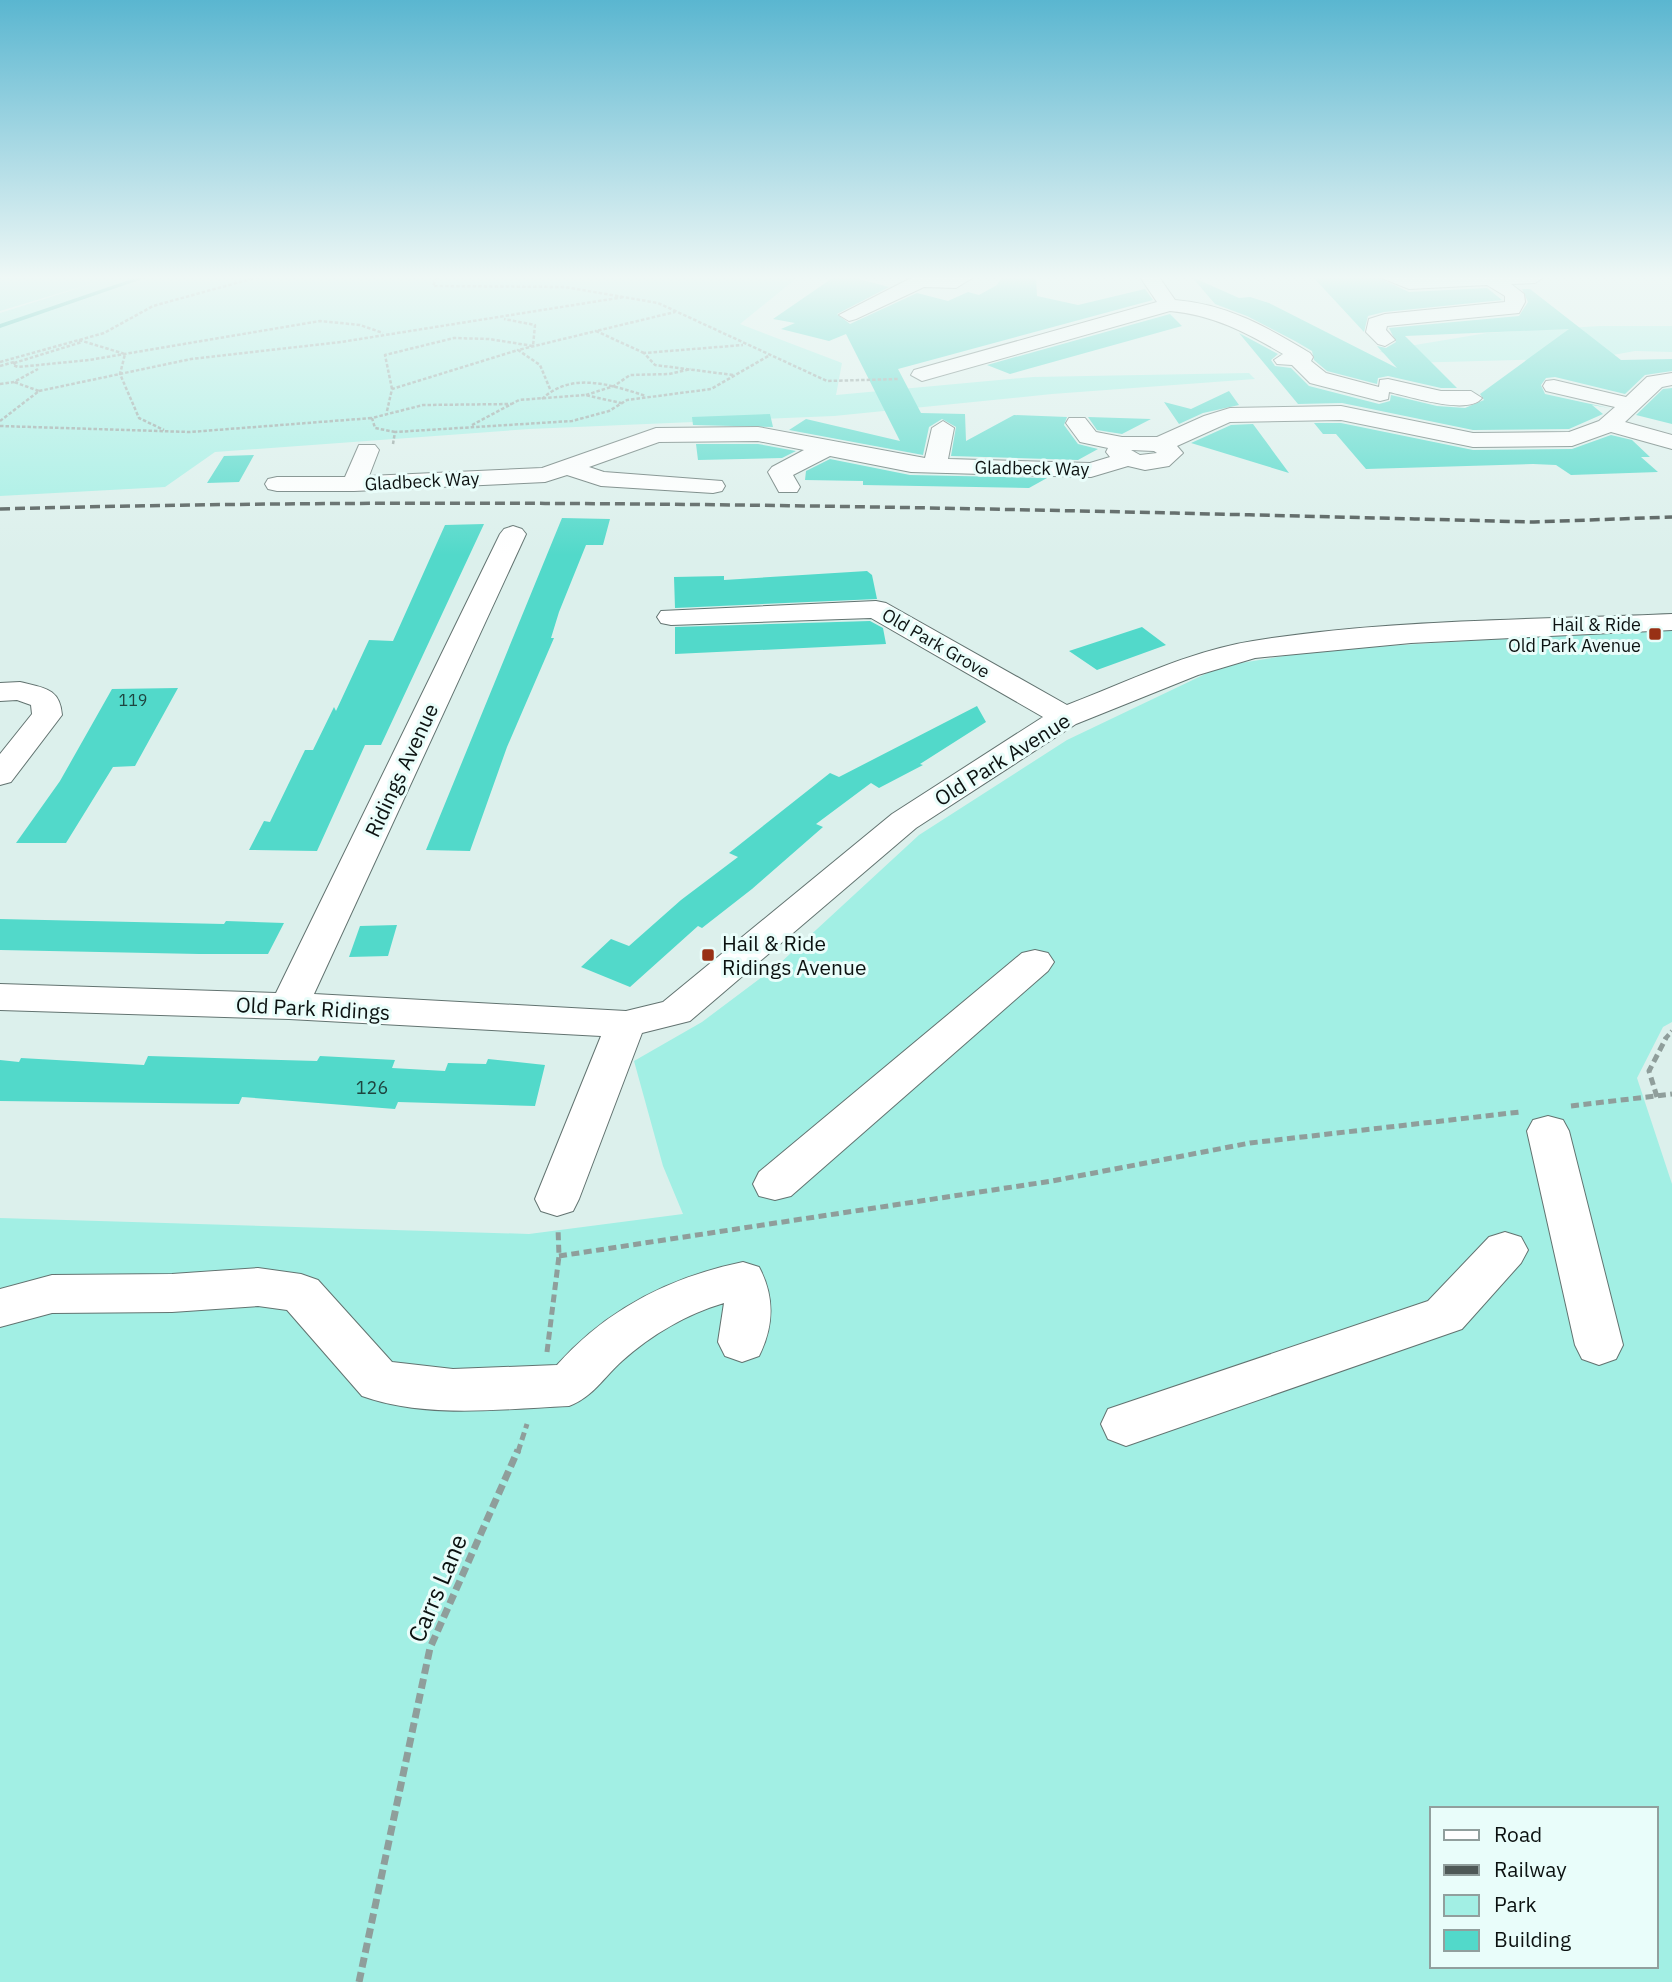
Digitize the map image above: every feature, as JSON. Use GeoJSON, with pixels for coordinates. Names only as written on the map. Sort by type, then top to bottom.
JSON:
{"type":"FeatureCollection","features":[{"type":"Feature","properties":{"kind":"street"},"geometry":{"type":"LineString","coordinates":[[922,375],[941,369]]}},
{"type":"Feature","properties":{"kind":"street"},"geometry":{"type":"LineString","coordinates":[[1311,369],[1318,378],[1341,384],[1388,385],[1441,398],[1471,398]]}},
{"type":"Feature","properties":{"kind":"street","name":"Gladbeck Way"},"geometry":{"type":"LineString","coordinates":[[1077,423],[1088,437],[1146,462],[1164,460],[1171,453],[1160,444],[1215,417],[1362,415],[1438,434],[1483,440],[1572,439],[1610,425],[1629,404],[1656,382],[1672,379]]}},
{"type":"Feature","properties":{"kind":"street"},"geometry":{"type":"LineString","coordinates":[[1362,415],[1388,385]]}},
{"type":"Feature","properties":{"kind":"street"},"geometry":{"type":"LineString","coordinates":[[1554,386],[1629,404]]}},
{"type":"Feature","properties":{"kind":"street"},"geometry":{"type":"LineString","coordinates":[[1610,425],[1671,456]]}},
{"type":"Feature","properties":{"kind":"street"},"geometry":{"type":"LineString","coordinates":[[935,466],[943,428]]}},
{"type":"Feature","properties":{"kind":"street","name":"Gladbeck Way"},"geometry":{"type":"LineString","coordinates":[[277,484],[354,484],[545,475],[656,435],[758,434],[882,462],[935,466],[1091,470],[1125,451]]}},
{"type":"Feature","properties":{"kind":"street"},"geometry":{"type":"LineString","coordinates":[[1483,440],[1502,464]]}},
{"type":"Feature","properties":{"kind":"street"},"geometry":{"type":"LineString","coordinates":[[788,487],[780,471],[825,449]]}},
{"type":"Feature","properties":{"kind":"street"},"geometry":{"type":"LineString","coordinates":[[354,484],[367,450]]}},
{"type":"Feature","properties":{"kind":"street"},"geometry":{"type":"LineString","coordinates":[[566,467],[601,479],[713,486]]}},
{"type":"Feature","properties":{"kind":"street","name":"Ridings Avenue"},"geometry":{"type":"LineString","coordinates":[[289,1006],[513,534]]}},
{"type":"Feature","properties":{"kind":"street","name":"Old Park Grove"},"geometry":{"type":"LineString","coordinates":[[671,617],[876,609],[1065,717]]}},
{"type":"Feature","properties":{"kind":"street","name":"Old Park Avenue"},"geometry":{"type":"LineString","coordinates":[[626,1024],[676,1012],[904,821],[1065,717],[1188,669],[1252,650],[1411,634],[1672,622]]}},
{"type":"Feature","properties":{"kind":"street"},"geometry":{"type":"LineString","coordinates":[[0,692],[20,691],[46,699],[47,715],[0,775]]}},
{"type":"Feature","properties":{"kind":"street"},"geometry":{"type":"LineString","coordinates":[[775,1184],[1035,962]]}},
{"type":"Feature","properties":{"kind":"street","name":"Old Park Ridings"},"geometry":{"type":"LineString","coordinates":[[0,998],[289,1006],[626,1024]]}},
{"type":"Feature","properties":{"kind":"street"},"geometry":{"type":"LineString","coordinates":[[557,1199],[626,1024]]}},
{"type":"Feature","properties":{"kind":"street"},"geometry":{"type":"LineString","coordinates":[[1546,1116],[1599,1345]]}},
{"type":"Feature","properties":{"kind":"street"},"geometry":{"type":"LineString","coordinates":[[1126,1424],[1445,1315],[1504,1250]]}},
{"type":"Feature","properties":{"kind":"street"},"geometry":{"type":"LineString","coordinates":[[0,1308],[52,1294],[173,1293],[258,1287],[301,1293],[379,1381],[453,1390],[569,1385],[610,1342],[664,1307],[703,1291],[743,1280],[749,1307],[742,1342]]}},
{"type":"Feature","properties":{"kind":"path"},"geometry":{"type":"LineString","coordinates":[[0,384],[13,382],[36,369]]}},
{"type":"Feature","properties":{"kind":"path"},"geometry":{"type":"LineString","coordinates":[[121,369],[120,374],[139,418],[167,431]]}},
{"type":"Feature","properties":{"kind":"path"},"geometry":{"type":"LineString","coordinates":[[0,424],[39,391],[141,369]]}},
{"type":"Feature","properties":{"kind":"path"},"geometry":{"type":"LineString","coordinates":[[387,411],[392,389],[388,369]]}},
{"type":"Feature","properties":{"kind":"path"},"geometry":{"type":"LineString","coordinates":[[392,389],[455,369]]}},
{"type":"Feature","properties":{"kind":"path"},"geometry":{"type":"LineString","coordinates":[[542,369],[550,388]]}},
{"type":"Feature","properties":{"kind":"path"},"geometry":{"type":"LineString","coordinates":[[468,427],[519,400],[585,395],[614,386],[630,375],[669,374],[689,369]]}},
{"type":"Feature","properties":{"kind":"path"},"geometry":{"type":"LineString","coordinates":[[702,369],[734,376]]}},
{"type":"Feature","properties":{"kind":"path"},"geometry":{"type":"LineString","coordinates":[[372,418],[375,428],[395,432],[572,421],[609,411],[622,404],[711,389],[745,369]]}},
{"type":"Feature","properties":{"kind":"path"},"geometry":{"type":"LineString","coordinates":[[802,369],[827,381],[843,383],[922,375]]}},
{"type":"Feature","properties":{"kind":"path"},"geometry":{"type":"LineString","coordinates":[[542,398],[550,388],[578,381],[614,386],[650,398]]}},
{"type":"Feature","properties":{"kind":"path"},"geometry":{"type":"LineString","coordinates":[[13,382],[39,391]]}},
{"type":"Feature","properties":{"kind":"path"},"geometry":{"type":"LineString","coordinates":[[585,395],[622,404]]}},
{"type":"Feature","properties":{"kind":"path"},"geometry":{"type":"LineString","coordinates":[[0,424],[167,431],[372,418],[387,411],[442,403],[511,404]]}},
{"type":"Feature","properties":{"kind":"path"},"geometry":{"type":"LineString","coordinates":[[6,419],[9,426]]}},
{"type":"Feature","properties":{"kind":"path"},"geometry":{"type":"LineString","coordinates":[[393,446],[395,432]]}},
{"type":"Feature","properties":{"kind":"path"},"geometry":{"type":"LineString","coordinates":[[1657,1097],[1649,1071],[1667,1035],[1672,1031]]}},
{"type":"Feature","properties":{"kind":"path"},"geometry":{"type":"LineString","coordinates":[[1546,1116],[1672,1094]]}},
{"type":"Feature","properties":{"kind":"path","name":"Carrs Lane"},"geometry":{"type":"LineString","coordinates":[[359,1982],[430,1648],[522,1442],[549,1345],[559,1256],[1052,1181],[1250,1143],[1546,1116]]}},
{"type":"Feature","properties":{"kind":"green space"},"geometry":{"type":"Polygon","coordinates":[[[0,369],[841,369],[836,395],[1033,377],[1249,373],[1255,379],[1052,394],[834,416],[529,429],[215,452],[165,487],[0,496],[0,369]]]}},
{"type":"Feature","properties":{"kind":"green space"},"geometry":{"type":"Polygon","coordinates":[[[1672,628],[1672,1022],[1663,1027],[1637,1078],[1672,1184],[1672,1982],[0,1982],[0,1218],[529,1234],[683,1214],[663,1166],[634,1061],[702,1022],[778,965],[919,835],[1067,740],[1222,666],[1321,650],[1672,628]]]}},
{"type":"Feature","properties":{"kind":"building"},"geometry":{"type":"Polygon","coordinates":[[[864,369],[898,369],[921,413],[965,414],[966,441],[1014,415],[1067,417],[1064,425],[1078,444],[1098,449],[1078,460],[951,456],[956,427],[942,419],[929,427],[923,455],[789,430],[806,419],[900,441],[864,369]]]}},
{"type":"Feature","properties":{"kind":"building"},"geometry":{"type":"Polygon","coordinates":[[[998,369],[1026,369],[1010,374],[998,369]]]}},
{"type":"Feature","properties":{"kind":"building"},"geometry":{"type":"Polygon","coordinates":[[[1269,369],[1292,369],[1309,386],[1379,404],[1390,401],[1391,395],[1437,406],[1465,408],[1484,400],[1480,394],[1514,369],[1672,369],[1645,375],[1625,394],[1555,377],[1546,378],[1541,385],[1545,394],[1609,408],[1592,405],[1603,414],[1569,429],[1473,430],[1342,403],[1298,404],[1269,369]]]}},
{"type":"Feature","properties":{"kind":"building"},"geometry":{"type":"Polygon","coordinates":[[[1325,369],[1438,369],[1457,388],[1441,388],[1388,376],[1378,378],[1377,384],[1325,369]]]}},
{"type":"Feature","properties":{"kind":"building"},"geometry":{"type":"Polygon","coordinates":[[[1672,388],[1672,424],[1636,415],[1663,389],[1672,388]]]}},
{"type":"Feature","properties":{"kind":"building"},"geometry":{"type":"Polygon","coordinates":[[[1229,391],[1239,405],[1203,413],[1179,424],[1164,402],[1191,409],[1229,391]]]}},
{"type":"Feature","properties":{"kind":"building"},"geometry":{"type":"Polygon","coordinates":[[[770,414],[773,427],[693,425],[692,417],[770,414]]]}},
{"type":"Feature","properties":{"kind":"building"},"geometry":{"type":"Polygon","coordinates":[[[1088,417],[1151,419],[1122,434],[1097,430],[1088,417]]]}},
{"type":"Feature","properties":{"kind":"building"},"geometry":{"type":"Polygon","coordinates":[[[1314,423],[1341,423],[1473,450],[1572,449],[1611,435],[1632,440],[1650,457],[1641,457],[1658,472],[1571,475],[1556,465],[1533,464],[1366,469],[1336,434],[1323,434],[1314,423]]]}},
{"type":"Feature","properties":{"kind":"building"},"geometry":{"type":"Polygon","coordinates":[[[1253,424],[1289,473],[1191,443],[1231,425],[1253,424]]]}},
{"type":"Feature","properties":{"kind":"building"},"geometry":{"type":"Polygon","coordinates":[[[696,444],[758,444],[796,451],[782,458],[698,460],[696,444]]]}},
{"type":"Feature","properties":{"kind":"building"},"geometry":{"type":"Polygon","coordinates":[[[254,455],[239,482],[207,483],[224,456],[254,455]]]}},
{"type":"Feature","properties":{"kind":"building"},"geometry":{"type":"Polygon","coordinates":[[[830,459],[910,475],[1047,478],[1029,488],[863,485],[863,481],[805,480],[806,471],[830,459]]]}},
{"type":"Feature","properties":{"kind":"building"},"geometry":{"type":"Polygon","coordinates":[[[562,518],[610,519],[603,545],[586,545],[559,612],[551,638],[554,638],[507,747],[470,851],[426,850],[562,518]]]}},
{"type":"Feature","properties":{"kind":"building"},"geometry":{"type":"Polygon","coordinates":[[[484,524],[381,745],[365,745],[317,851],[249,850],[264,821],[270,822],[305,750],[313,750],[334,707],[336,711],[369,640],[393,641],[445,525],[484,524]]]}},
{"type":"Feature","properties":{"kind":"building"},"geometry":{"type":"Polygon","coordinates":[[[867,571],[872,575],[877,599],[675,608],[674,577],[724,576],[724,580],[867,571]]]}},
{"type":"Feature","properties":{"kind":"building"},"geometry":{"type":"Polygon","coordinates":[[[870,621],[883,628],[886,644],[675,654],[675,627],[870,621]]]}},
{"type":"Feature","properties":{"kind":"building"},"geometry":{"type":"Polygon","coordinates":[[[1142,627],[1166,645],[1097,670],[1069,651],[1142,627]]]}},
{"type":"Feature","properties":{"kind":"building"},"geometry":{"type":"Polygon","coordinates":[[[178,688],[135,766],[113,767],[66,843],[16,843],[60,781],[112,689],[178,688]]]}},
{"type":"Feature","properties":{"kind":"building"},"geometry":{"type":"Polygon","coordinates":[[[977,706],[986,722],[920,764],[923,765],[879,788],[871,783],[816,824],[823,827],[752,889],[702,928],[698,926],[630,987],[581,967],[611,939],[629,946],[681,900],[738,857],[729,853],[830,773],[839,777],[977,706]]]}},
{"type":"Feature","properties":{"kind":"building"},"geometry":{"type":"Polygon","coordinates":[[[0,919],[284,923],[268,954],[199,954],[0,950],[0,919]]]}},
{"type":"Feature","properties":{"kind":"building"},"geometry":{"type":"Polygon","coordinates":[[[397,925],[388,956],[349,957],[360,926],[397,925]]]}},
{"type":"Feature","properties":{"kind":"building"},"geometry":{"type":"Polygon","coordinates":[[[148,1056],[317,1061],[320,1056],[395,1060],[392,1068],[445,1071],[448,1063],[486,1064],[488,1059],[545,1065],[535,1106],[398,1102],[395,1109],[242,1097],[239,1104],[0,1101],[0,1060],[19,1062],[21,1058],[144,1065],[148,1056]]]}},
{"type":"Feature","properties":{"kind":"railway"},"geometry":{"type":"LineString","coordinates":[[0,509],[384,503],[959,508],[1534,522],[1672,517]]}},
{"type":"Feature","properties":{"kind":"place","name":"Hail & Ride Old Park Avenue"},"geometry":{"type":"Point","coordinates":[1655,634]}},
{"type":"Feature","properties":{"kind":"place","name":"Hail & Ride Ridings Avenue"},"geometry":{"type":"Point","coordinates":[708,955]}}]}
